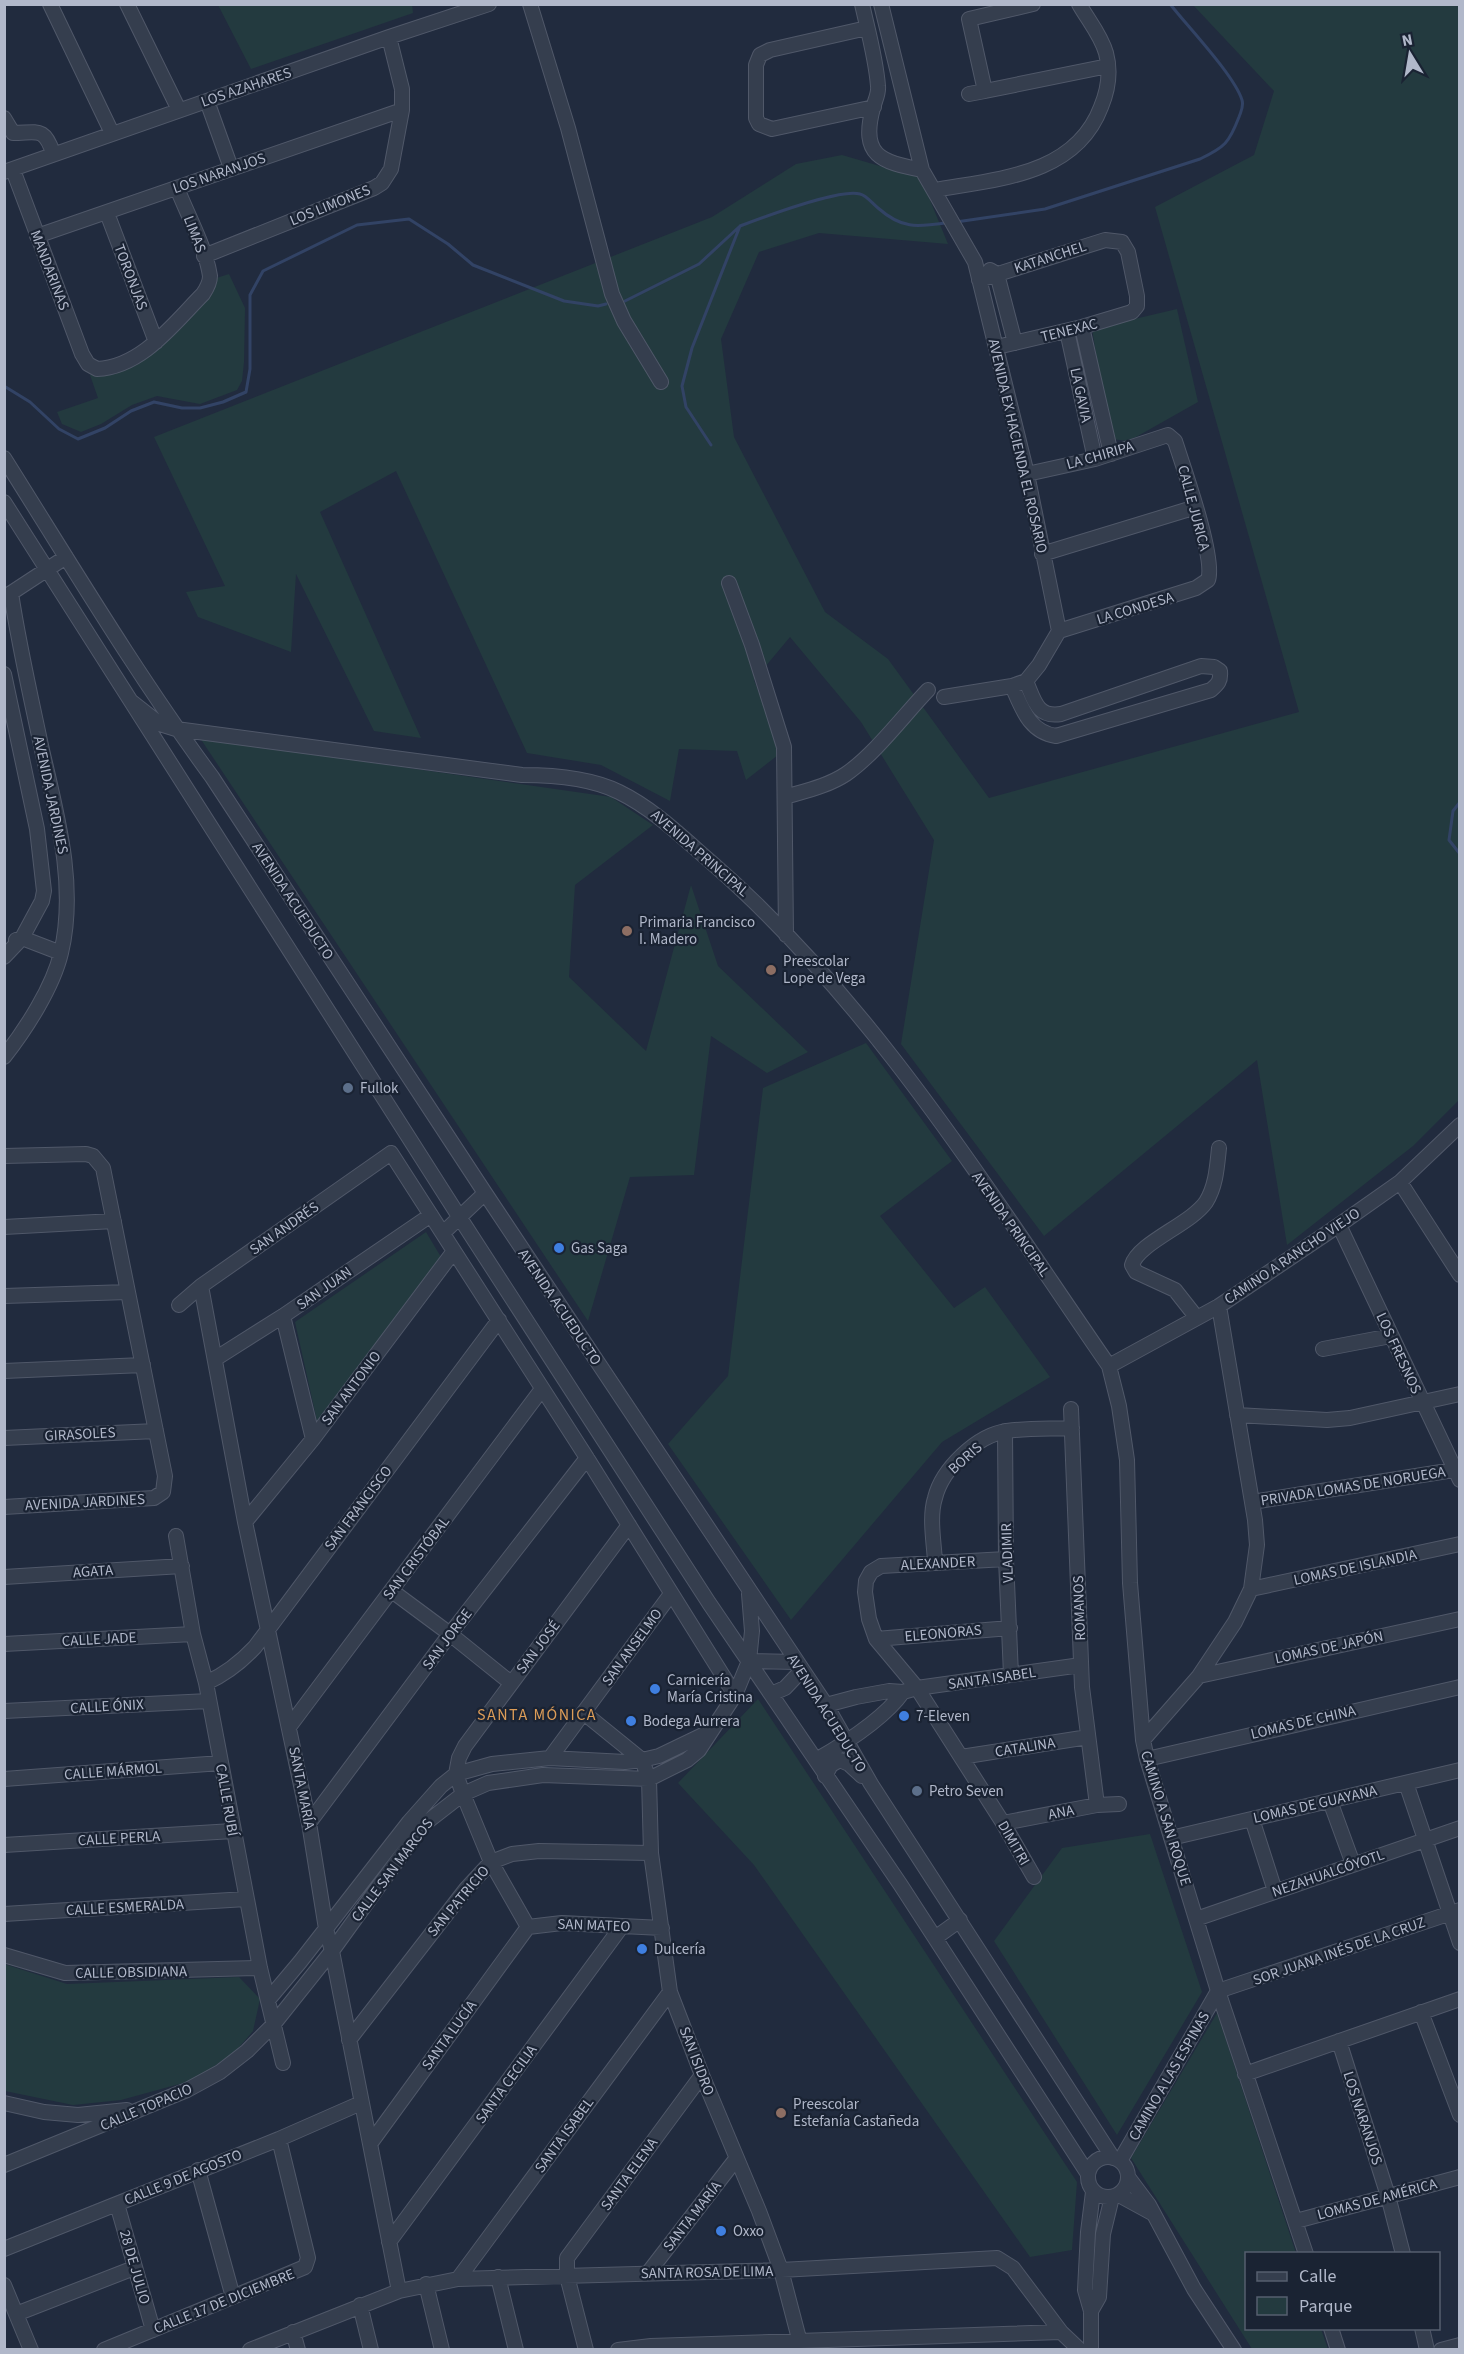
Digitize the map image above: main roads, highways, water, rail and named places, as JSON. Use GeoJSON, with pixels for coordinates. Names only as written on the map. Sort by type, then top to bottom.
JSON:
{"type":"FeatureCollection","features":[{"type":"Feature","properties":{"kind":"waterway"},"geometry":{"type":"LineString","coordinates":[[956,222],[1045,209],[1200,159],[1225,143],[1239,117],[1242,100],[1230,78],[1170,4]]}},
{"type":"Feature","properties":{"kind":"waterway"},"geometry":{"type":"LineString","coordinates":[[711,445],[686,407],[682,386],[692,348],[740,226],[819,199],[850,193],[865,196],[887,215],[902,223],[918,226],[946,223]]}},
{"type":"Feature","properties":{"kind":"waterway"},"geometry":{"type":"LineString","coordinates":[[4,386],[30,402],[59,429],[78,439],[105,428],[131,411],[154,402],[182,408],[200,408],[223,402],[246,392],[250,369],[250,295],[263,271],[357,225],[409,219],[448,244],[473,265],[564,301],[598,306],[606,304]]}},
{"type":"Feature","properties":{"kind":"waterway"},"geometry":{"type":"LineString","coordinates":[[625,301],[699,264],[739,227]]}},
{"type":"Feature","properties":{"kind":"waterway"},"geometry":{"type":"LineString","coordinates":[[1460,802],[1453,811],[1449,840],[1460,854]]}},
{"type":"Feature","properties":{"kind":"place","name":"Primaria Francisco I. Madero"},"geometry":{"type":"Point","coordinates":[627,931]}},
{"type":"Feature","properties":{"kind":"place","name":"Preescolar Lope de Vega"},"geometry":{"type":"Point","coordinates":[771,970]}},
{"type":"Feature","properties":{"kind":"place","name":"Fullok"},"geometry":{"type":"Point","coordinates":[348,1088]}},
{"type":"Feature","properties":{"kind":"place","name":"Gas Saga"},"geometry":{"type":"Point","coordinates":[559,1248]}},
{"type":"Feature","properties":{"kind":"place","name":"Carnicería María Cristina"},"geometry":{"type":"Point","coordinates":[655,1689]}},
{"type":"Feature","properties":{"kind":"place","name":"7-Eleven"},"geometry":{"type":"Point","coordinates":[904,1716]}},
{"type":"Feature","properties":{"kind":"place","name":"Bodega Aurrera"},"geometry":{"type":"Point","coordinates":[631,1721]}},
{"type":"Feature","properties":{"kind":"place","name":"Petro Seven"},"geometry":{"type":"Point","coordinates":[917,1791]}},
{"type":"Feature","properties":{"kind":"place","name":"Dulcería"},"geometry":{"type":"Point","coordinates":[642,1949]}},
{"type":"Feature","properties":{"kind":"place","name":"Preescolar Estefanía Castañeda"},"geometry":{"type":"Point","coordinates":[781,2113]}},
{"type":"Feature","properties":{"kind":"place","name":"Oxxo"},"geometry":{"type":"Point","coordinates":[721,2231]}},
{"type":"Feature","properties":{"kind":"district","name":"SANTA MÓNICA"},"geometry":{"type":"Point","coordinates":[537,1714]}}]}
